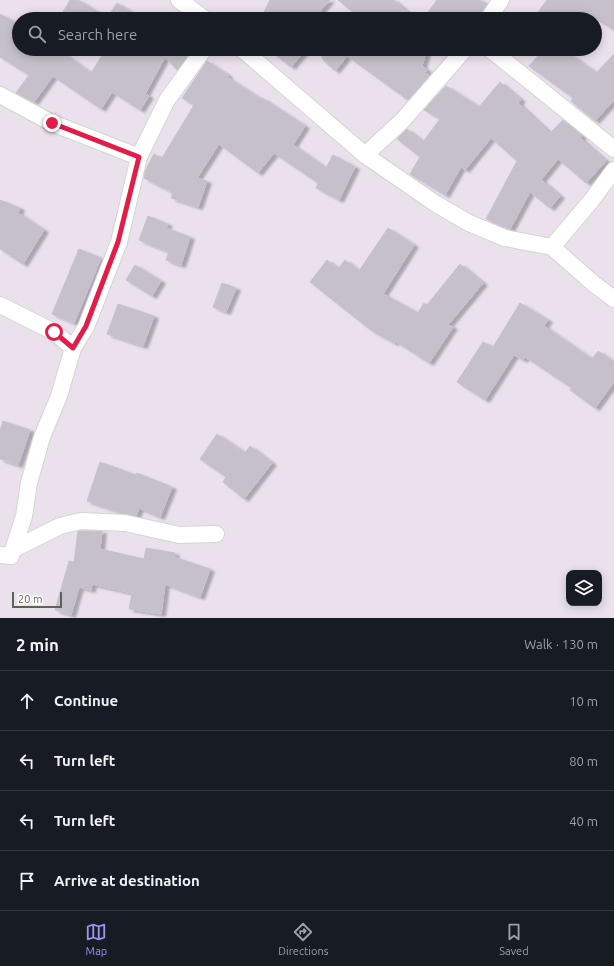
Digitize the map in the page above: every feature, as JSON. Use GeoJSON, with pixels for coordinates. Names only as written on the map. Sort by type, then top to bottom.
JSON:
{"type":"FeatureCollection","features":[{"type":"Feature","properties":{"kind":"street"},"geometry":{"type":"LineString","coordinates":[[179,0],[195,12]]}},
{"type":"Feature","properties":{"kind":"street"},"geometry":{"type":"LineString","coordinates":[[493,12],[501,0]]}},
{"type":"Feature","properties":{"kind":"street"},"geometry":{"type":"LineString","coordinates":[[7,552],[24,516],[29,483],[42,437],[59,396],[73,348],[86,326],[118,242],[139,157],[167,100],[199,56]]}},
{"type":"Feature","properties":{"kind":"street"},"geometry":{"type":"LineString","coordinates":[[250,56],[365,155],[436,204],[469,223],[505,238],[552,247],[594,284],[614,299]]}},
{"type":"Feature","properties":{"kind":"street"},"geometry":{"type":"LineString","coordinates":[[365,155],[402,121],[459,56]]}},
{"type":"Feature","properties":{"kind":"street"},"geometry":{"type":"LineString","coordinates":[[499,56],[614,149]]}},
{"type":"Feature","properties":{"kind":"street"},"geometry":{"type":"LineString","coordinates":[[0,95],[52,123],[139,157]]}},
{"type":"Feature","properties":{"kind":"street"},"geometry":{"type":"LineString","coordinates":[[552,247],[614,170]]}},
{"type":"Feature","properties":{"kind":"street"},"geometry":{"type":"LineString","coordinates":[[0,305],[54,332],[73,348]]}},
{"type":"Feature","properties":{"kind":"street"},"geometry":{"type":"LineString","coordinates":[[7,552],[60,526],[81,521],[125,523],[179,535],[216,534]]}},
{"type":"Feature","properties":{"kind":"building"},"geometry":{"type":"Polygon","coordinates":[[[70,0],[78,0],[97,12],[63,12],[70,0]]]}},
{"type":"Feature","properties":{"kind":"building"},"geometry":{"type":"Polygon","coordinates":[[[270,0],[330,0],[319,12],[264,12],[270,0]]]}},
{"type":"Feature","properties":{"kind":"building"},"geometry":{"type":"Polygon","coordinates":[[[338,0],[394,0],[407,12],[353,12],[338,0]]]}},
{"type":"Feature","properties":{"kind":"building"},"geometry":{"type":"Polygon","coordinates":[[[437,0],[480,0],[486,5],[481,12],[428,12],[437,0]]]}},
{"type":"Feature","properties":{"kind":"building"},"geometry":{"type":"Polygon","coordinates":[[[547,0],[614,0],[614,30],[602,22],[602,12],[538,12],[547,0]]]}},
{"type":"Feature","properties":{"kind":"building"},"geometry":{"type":"Polygon","coordinates":[[[117,3],[131,12],[111,12],[117,3]]]}},
{"type":"Feature","properties":{"kind":"building"},"geometry":{"type":"Polygon","coordinates":[[[0,14],[12,21],[12,56],[67,56],[91,73],[102,56],[187,56],[177,70],[165,57],[145,94],[149,96],[140,110],[112,92],[101,109],[53,76],[34,102],[16,93],[29,75],[0,57],[0,14]]]}},
{"type":"Feature","properties":{"kind":"building"},"geometry":{"type":"Polygon","coordinates":[[[614,54],[614,100],[595,121],[571,101],[573,98],[529,66],[538,56],[572,56],[596,73],[614,54]]]}},
{"type":"Feature","properties":{"kind":"building"},"geometry":{"type":"Polygon","coordinates":[[[277,56],[300,56],[291,67],[277,56]]]}},
{"type":"Feature","properties":{"kind":"building"},"geometry":{"type":"Polygon","coordinates":[[[322,56],[347,56],[335,71],[324,61],[322,56]]]}},
{"type":"Feature","properties":{"kind":"building"},"geometry":{"type":"Polygon","coordinates":[[[347,56],[425,56],[422,66],[427,70],[425,73],[429,75],[408,100],[347,56]]]}},
{"type":"Feature","properties":{"kind":"building"},"geometry":{"type":"Polygon","coordinates":[[[207,61],[228,75],[227,77],[305,126],[293,145],[326,168],[333,155],[355,167],[339,200],[316,188],[318,183],[274,153],[258,173],[219,144],[197,178],[207,181],[198,207],[171,198],[173,193],[144,178],[145,171],[154,154],[162,158],[194,105],[182,98],[207,61]]]}},
{"type":"Feature","properties":{"kind":"building"},"geometry":{"type":"Polygon","coordinates":[[[500,82],[521,100],[518,103],[550,133],[563,120],[582,136],[580,138],[606,161],[586,183],[558,159],[541,180],[560,196],[550,208],[530,192],[510,229],[486,219],[517,161],[491,138],[465,170],[461,167],[445,195],[410,174],[420,157],[397,139],[407,129],[423,142],[440,119],[424,110],[446,86],[479,107],[500,82]]]}},
{"type":"Feature","properties":{"kind":"building"},"geometry":{"type":"Polygon","coordinates":[[[0,200],[20,208],[18,213],[44,230],[23,264],[0,249],[0,200]]]}},
{"type":"Feature","properties":{"kind":"building"},"geometry":{"type":"Polygon","coordinates":[[[148,216],[168,224],[166,228],[190,237],[181,265],[166,260],[169,252],[139,240],[148,216]]]}},
{"type":"Feature","properties":{"kind":"building"},"geometry":{"type":"Polygon","coordinates":[[[388,228],[414,245],[383,294],[418,313],[424,303],[427,305],[460,264],[483,283],[448,325],[453,327],[429,363],[395,341],[394,343],[372,331],[310,282],[327,260],[338,269],[345,260],[359,271],[388,228]]]}},
{"type":"Feature","properties":{"kind":"building"},"geometry":{"type":"Polygon","coordinates":[[[79,249],[101,258],[74,323],[52,314],[79,249]]]}},
{"type":"Feature","properties":{"kind":"building"},"geometry":{"type":"Polygon","coordinates":[[[135,265],[161,281],[152,296],[126,280],[135,265]]]}},
{"type":"Feature","properties":{"kind":"building"},"geometry":{"type":"Polygon","coordinates":[[[222,283],[236,288],[226,312],[213,307],[222,283]]]}},
{"type":"Feature","properties":{"kind":"building"},"geometry":{"type":"Polygon","coordinates":[[[520,303],[548,320],[544,326],[592,359],[598,351],[614,362],[614,382],[595,408],[570,390],[572,388],[525,357],[523,360],[514,355],[485,400],[457,382],[483,342],[493,347],[520,303]]]}},
{"type":"Feature","properties":{"kind":"building"},"geometry":{"type":"Polygon","coordinates":[[[118,304],[154,316],[143,346],[107,334],[118,304]]]}},
{"type":"Feature","properties":{"kind":"building"},"geometry":{"type":"Polygon","coordinates":[[[3,421],[30,430],[18,465],[0,459],[0,431],[3,421]]]}},
{"type":"Feature","properties":{"kind":"building"},"geometry":{"type":"Polygon","coordinates":[[[217,434],[245,453],[250,446],[272,463],[244,499],[223,482],[226,477],[200,459],[217,434]]]}},
{"type":"Feature","properties":{"kind":"building"},"geometry":{"type":"Polygon","coordinates":[[[100,462],[136,475],[137,473],[172,487],[160,517],[139,508],[136,516],[87,501],[100,462]]]}},
{"type":"Feature","properties":{"kind":"building"},"geometry":{"type":"Polygon","coordinates":[[[78,531],[102,531],[100,549],[144,559],[146,548],[175,553],[174,557],[210,569],[200,597],[165,584],[161,614],[129,609],[132,593],[92,584],[91,590],[79,587],[71,615],[55,610],[69,561],[74,562],[78,531]]]}},
{"type":"Feature","properties":{"kind":"route"},"geometry":{"type":"LineString","coordinates":[[52,123],[139,157],[118,242],[86,326],[73,348],[54,332]]}}]}
